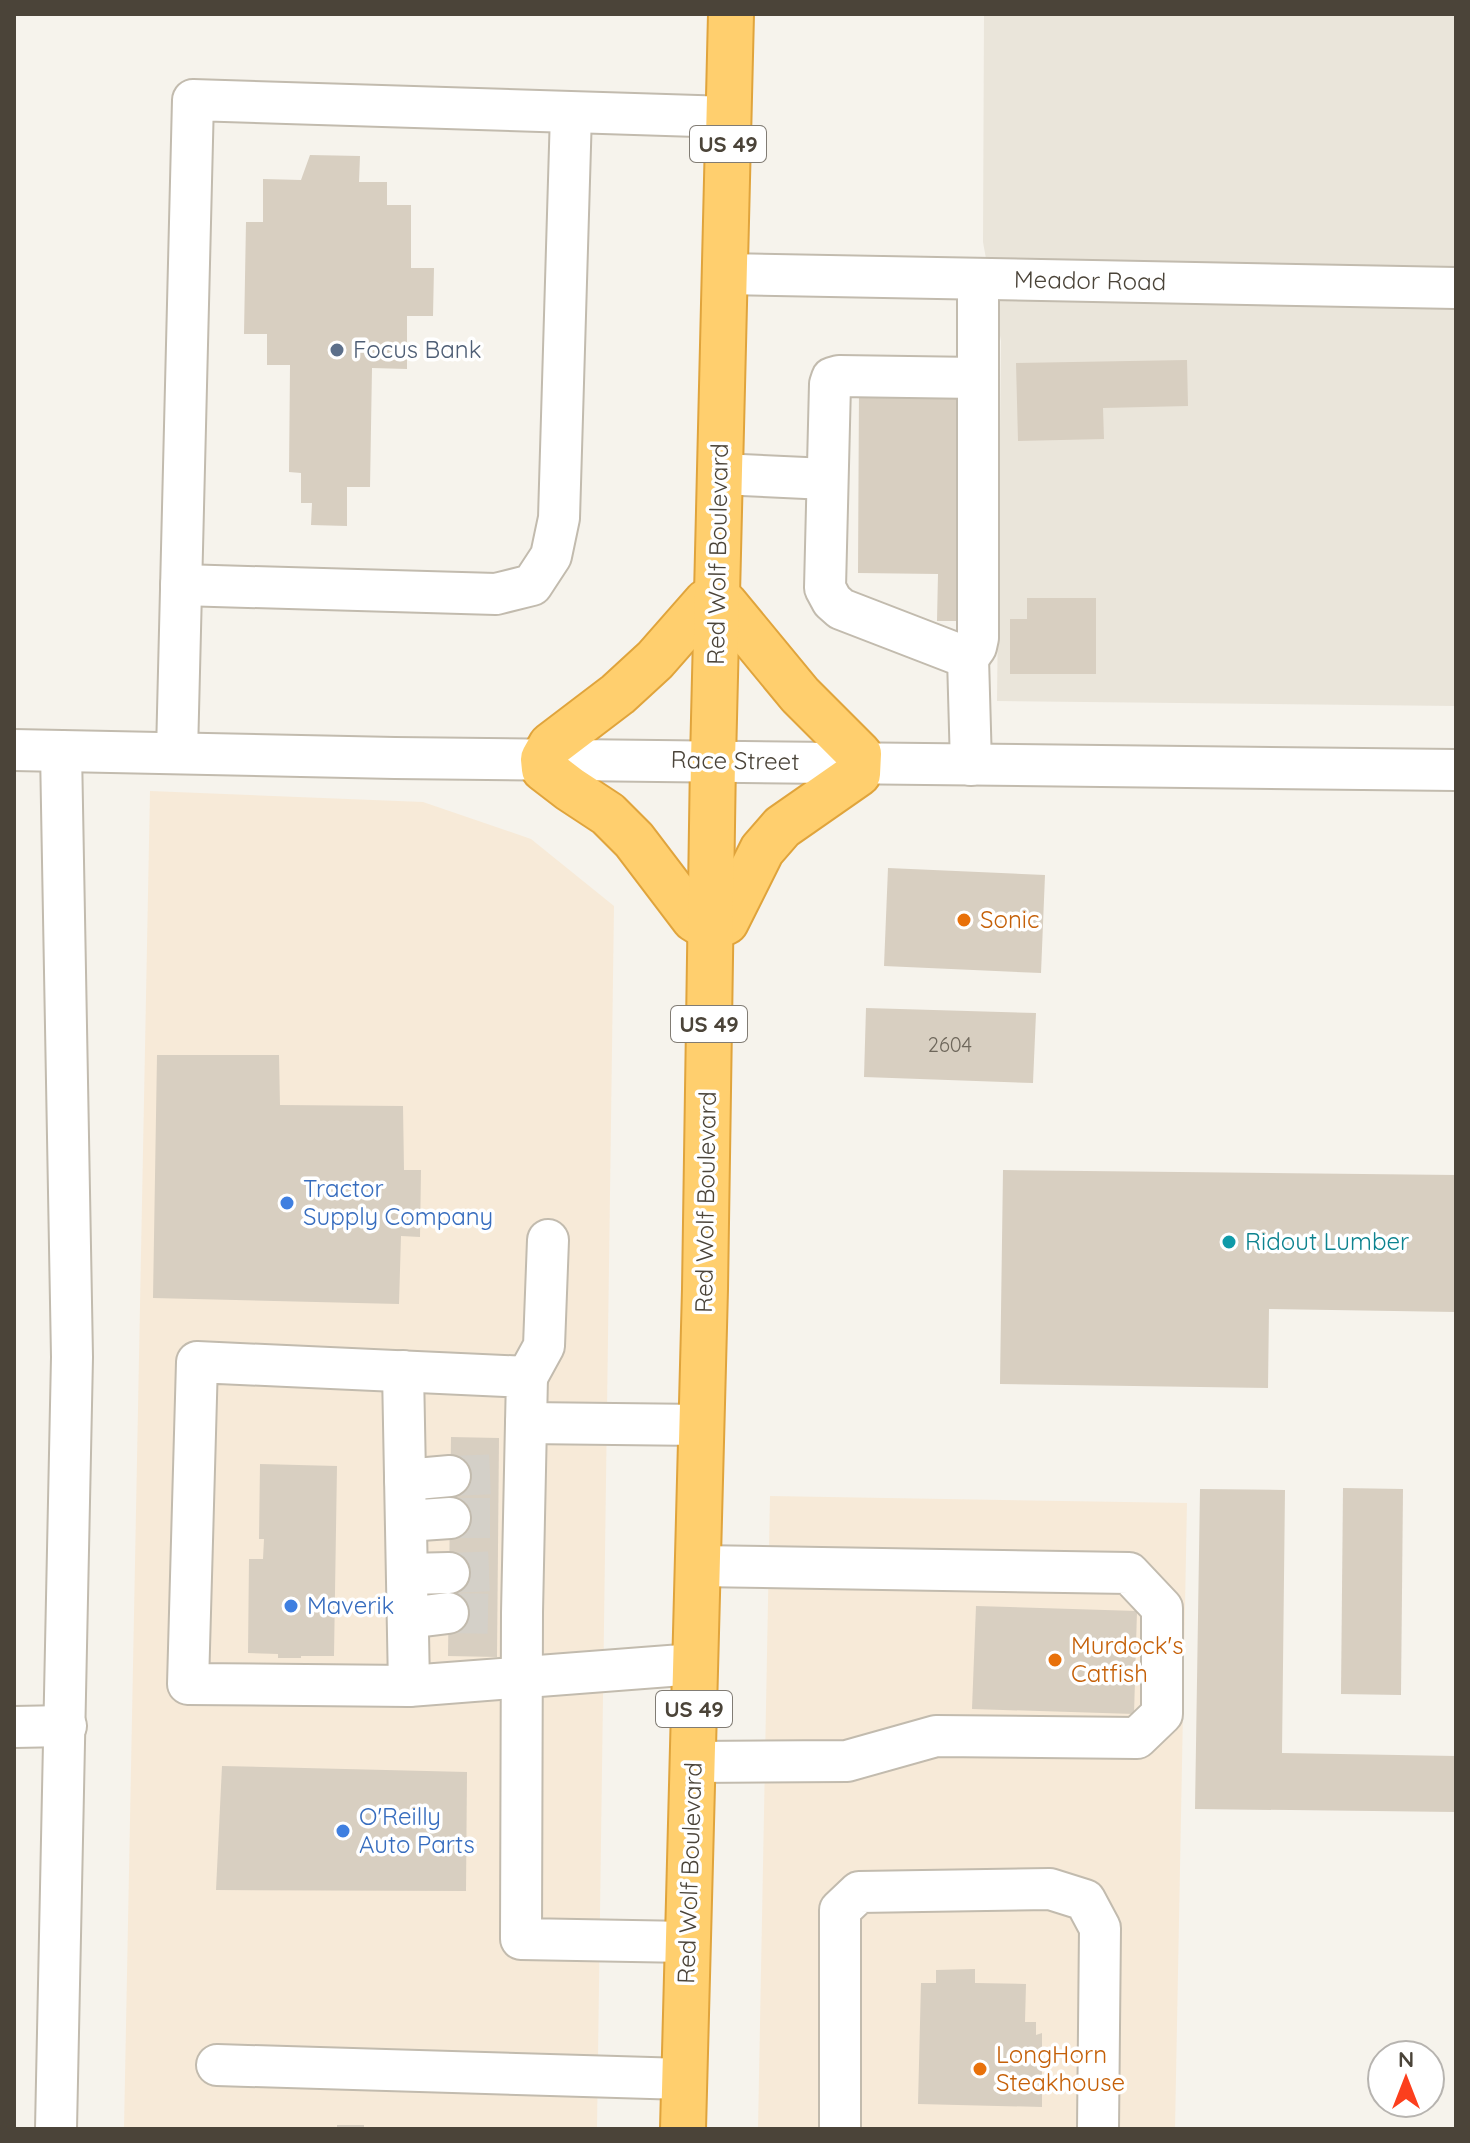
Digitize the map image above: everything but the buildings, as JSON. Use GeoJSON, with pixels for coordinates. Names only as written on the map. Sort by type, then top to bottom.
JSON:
{"type":"FeatureCollection","features":[{"type":"Feature","properties":{"kind":"highway","name":"US 49"},"geometry":{"type":"LineString","coordinates":[[725,274],[731,14]]}},
{"type":"Feature","properties":{"kind":"highway","name":"Red Wolf Boulevard"},"geometry":{"type":"LineString","coordinates":[[683,2129],[702,1425],[725,274]]}},
{"type":"Feature","properties":{"kind":"highway"},"geometry":{"type":"LineString","coordinates":[[717,600],[725,604],[800,695],[859,754],[860,763],[858,774],[782,827],[762,850],[726,922],[710,929],[694,919],[625,831],[608,814],[544,769],[543,759],[551,745],[618,694],[655,660],[706,602],[717,600]]}},
{"type":"Feature","properties":{"kind":"street"},"geometry":{"type":"LineString","coordinates":[[177,753],[193,100],[729,117]]}},
{"type":"Feature","properties":{"kind":"street"},"geometry":{"type":"LineString","coordinates":[[181,585],[496,594],[532,585],[551,556],[559,518],[571,113]]}},
{"type":"Feature","properties":{"kind":"street","name":"Meador Road"},"geometry":{"type":"LineString","coordinates":[[725,274],[1456,288]]}},
{"type":"Feature","properties":{"kind":"street"},"geometry":{"type":"LineString","coordinates":[[971,765],[968,658],[978,638],[978,279]]}},
{"type":"Feature","properties":{"kind":"street"},"geometry":{"type":"LineString","coordinates":[[968,658],[841,609],[825,588],[830,384],[832,378],[839,376],[978,378]]}},
{"type":"Feature","properties":{"kind":"street"},"geometry":{"type":"LineString","coordinates":[[720,474],[827,479]]}},
{"type":"Feature","properties":{"kind":"street","name":"Race Street"},"geometry":{"type":"LineString","coordinates":[[14,750],[1456,770]]}},
{"type":"Feature","properties":{"kind":"street"},"geometry":{"type":"LineString","coordinates":[[56,2129],[72,1357],[61,751]]}},
{"type":"Feature","properties":{"kind":"street"},"geometry":{"type":"LineString","coordinates":[[548,1240],[544,1346],[527,1377],[526,1423],[512,1475],[510,1614],[522,1679],[521,1939],[688,1942]]}},
{"type":"Feature","properties":{"kind":"street"},"geometry":{"type":"LineString","coordinates":[[527,1377],[197,1362],[188,1684],[409,1686],[695,1664]]}},
{"type":"Feature","properties":{"kind":"street"},"geometry":{"type":"LineString","coordinates":[[403,1371],[409,1686]]}},
{"type":"Feature","properties":{"kind":"street"},"geometry":{"type":"LineString","coordinates":[[526,1423],[702,1425]]}},
{"type":"Feature","properties":{"kind":"street"},"geometry":{"type":"LineString","coordinates":[[405,1480],[450,1476]]}},
{"type":"Feature","properties":{"kind":"street"},"geometry":{"type":"LineString","coordinates":[[406,1521],[450,1518]]}},
{"type":"Feature","properties":{"kind":"street"},"geometry":{"type":"LineString","coordinates":[[693,1762],[847,1761],[936,1736],[1137,1738],[1162,1714],[1162,1608],[1129,1573],[698,1566]]}},
{"type":"Feature","properties":{"kind":"street"},"geometry":{"type":"LineString","coordinates":[[407,1574],[449,1573]]}},
{"type":"Feature","properties":{"kind":"street"},"geometry":{"type":"LineString","coordinates":[[408,1618],[448,1613]]}},
{"type":"Feature","properties":{"kind":"street"},"geometry":{"type":"LineString","coordinates":[[14,1727],[66,1726]]}},
{"type":"Feature","properties":{"kind":"street"},"geometry":{"type":"LineString","coordinates":[[840,2129],[840,1910],[859,1892],[1050,1889],[1085,1900],[1100,1928],[1098,2129]]}},
{"type":"Feature","properties":{"kind":"street"},"geometry":{"type":"LineString","coordinates":[[217,2065],[684,2079]]}},
{"type":"Feature","properties":{"kind":"shaded area"},"geometry":{"type":"Polygon","coordinates":[[[984,14],[1456,14],[1456,706],[997,701],[1001,341],[983,242],[984,14]]]}},
{"type":"Feature","properties":{"kind":"shaded area"},"geometry":{"type":"Polygon","coordinates":[[[150,791],[423,802],[531,839],[614,906],[597,2129],[124,2129],[150,791]]]}},
{"type":"Feature","properties":{"kind":"shaded area"},"geometry":{"type":"Polygon","coordinates":[[[770,1496],[1187,1503],[1175,2129],[758,2129],[770,1496]]]}},
{"type":"Feature","properties":{"kind":"tunnel"},"geometry":{"type":"LineString","coordinates":[[450,1476],[499,1474]]}},
{"type":"Feature","properties":{"kind":"tunnel"},"geometry":{"type":"LineString","coordinates":[[450,1518],[498,1518]]}},
{"type":"Feature","properties":{"kind":"tunnel"},"geometry":{"type":"LineString","coordinates":[[449,1573],[498,1571]]}},
{"type":"Feature","properties":{"kind":"tunnel"},"geometry":{"type":"LineString","coordinates":[[448,1613],[497,1614]]}},
{"type":"Feature","properties":{"kind":"place","name":"Focus Bank"},"geometry":{"type":"Point","coordinates":[337,350]}},
{"type":"Feature","properties":{"kind":"place","name":"Sonic"},"geometry":{"type":"Point","coordinates":[964,920]}},
{"type":"Feature","properties":{"kind":"place","name":"Tractor Supply Company"},"geometry":{"type":"Point","coordinates":[287,1203]}},
{"type":"Feature","properties":{"kind":"place","name":"Ridout Lumber"},"geometry":{"type":"Point","coordinates":[1229,1242]}},
{"type":"Feature","properties":{"kind":"place","name":"Maverik"},"geometry":{"type":"Point","coordinates":[291,1606]}},
{"type":"Feature","properties":{"kind":"place","name":"Murdock's Catfish"},"geometry":{"type":"Point","coordinates":[1055,1660]}},
{"type":"Feature","properties":{"kind":"place","name":"O'Reilly Auto Parts"},"geometry":{"type":"Point","coordinates":[343,1831]}},
{"type":"Feature","properties":{"kind":"place","name":"LongHorn Steakhouse"},"geometry":{"type":"Point","coordinates":[980,2069]}}]}
